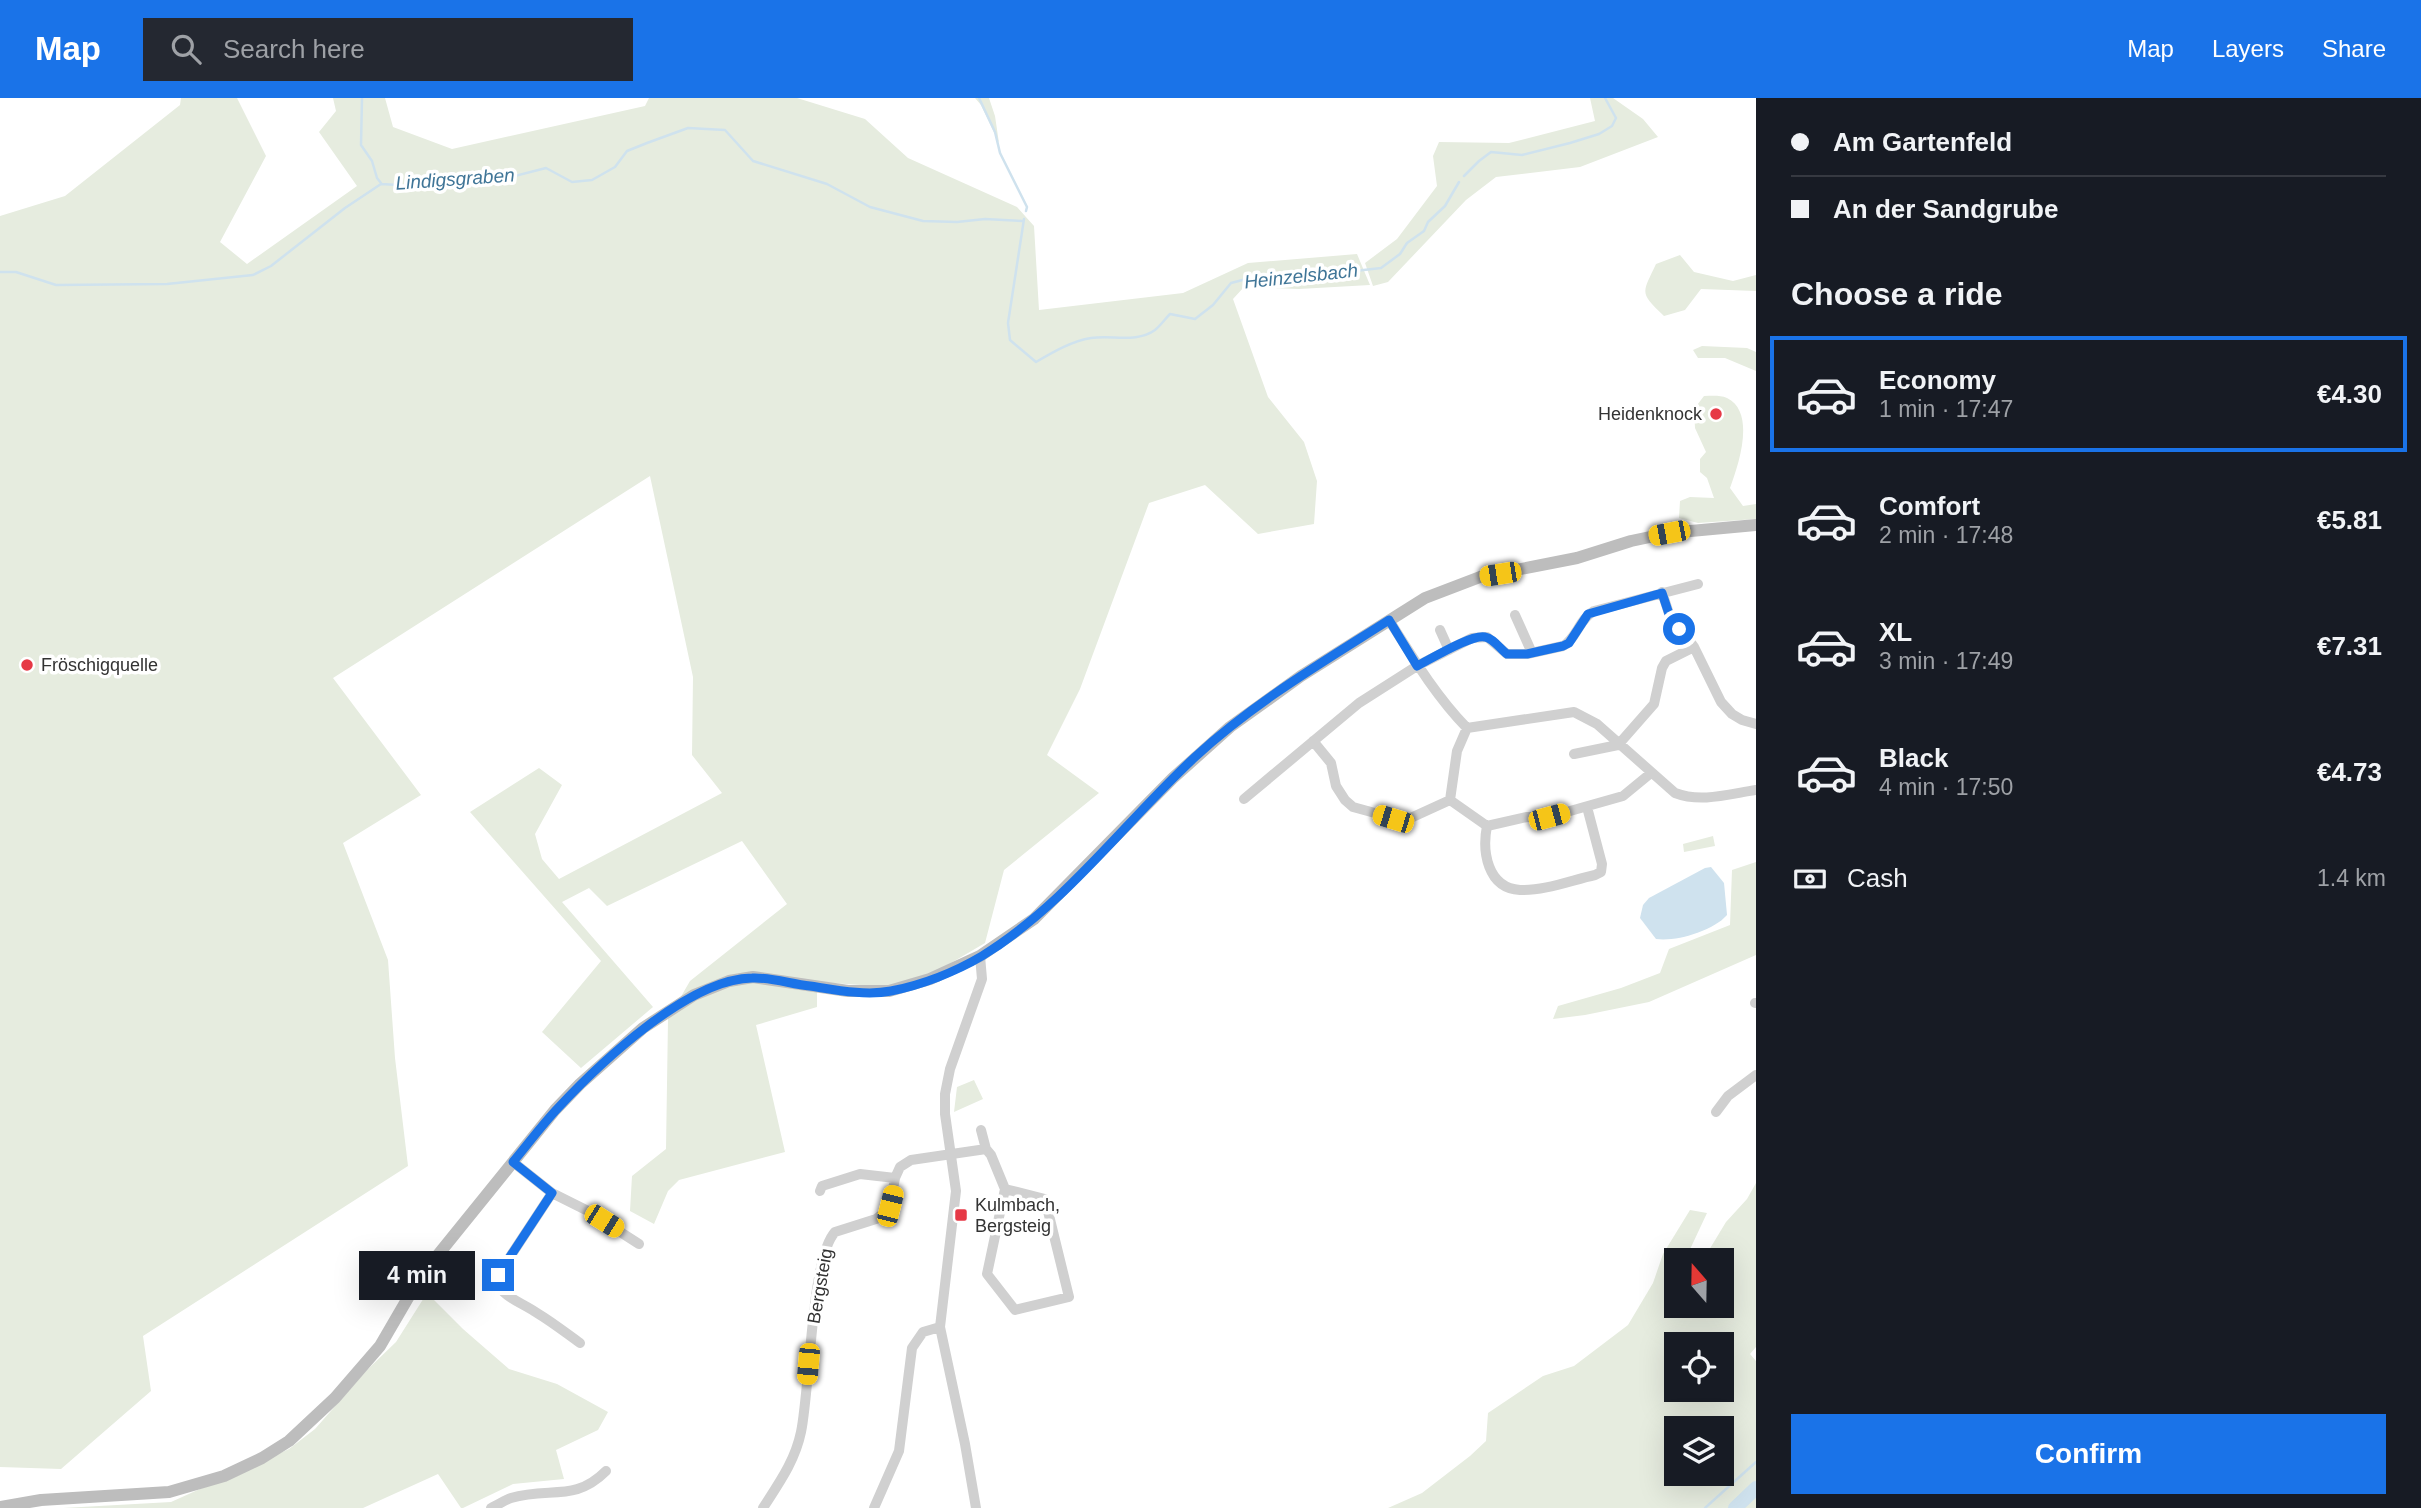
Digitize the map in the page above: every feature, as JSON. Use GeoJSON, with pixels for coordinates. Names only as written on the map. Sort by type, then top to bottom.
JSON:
{"type":"FeatureCollection","features":[{"type":"Feature","properties":{"kind":"street"},"geometry":{"type":"LineString","coordinates":[[0,1507],[53,1499],[169,1492],[224,1476],[262,1458],[289,1441],[335,1398],[380,1346],[433,1261],[555,1110],[643,1028],[694,996],[729,981],[753,977],[848,991],[889,991],[930,979],[980,956],[1034,919],[1173,778],[1230,727],[1301,676],[1440,591],[1480,577],[1577,558],[1631,541],[1669,533],[1756,525]]}},
{"type":"Feature","properties":{"kind":"street"},"geometry":{"type":"LineString","coordinates":[[1244,799],[1359,703],[1417,666],[1472,638],[1482,636],[1507,654],[1532,653],[1569,643],[1584,618],[1594,611],[1698,584]]}},
{"type":"Feature","properties":{"kind":"street"},"geometry":{"type":"LineString","coordinates":[[1662,593],[1672,623],[1693,647],[1721,702],[1732,714],[1756,724]]}},
{"type":"Feature","properties":{"kind":"street"},"geometry":{"type":"LineString","coordinates":[[1515,615],[1532,653]]}},
{"type":"Feature","properties":{"kind":"street"},"geometry":{"type":"LineString","coordinates":[[1389,620],[1417,666],[1450,711],[1468,728]]}},
{"type":"Feature","properties":{"kind":"street"},"geometry":{"type":"LineString","coordinates":[[1440,629],[1449,650]]}},
{"type":"Feature","properties":{"kind":"street"},"geometry":{"type":"LineString","coordinates":[[1574,754],[1618,744],[1654,704],[1662,668],[1666,662],[1693,647]]}},
{"type":"Feature","properties":{"kind":"street"},"geometry":{"type":"LineString","coordinates":[[1468,728],[1574,712],[1597,724],[1665,786],[1687,798],[1756,790]]}},
{"type":"Feature","properties":{"kind":"street"},"geometry":{"type":"LineString","coordinates":[[1450,800],[1457,751],[1468,728]]}},
{"type":"Feature","properties":{"kind":"street"},"geometry":{"type":"LineString","coordinates":[[1313,741],[1331,763],[1336,786],[1353,807],[1404,821],[1450,800]]}},
{"type":"Feature","properties":{"kind":"street"},"geometry":{"type":"LineString","coordinates":[[1450,800],[1487,826],[1527,817],[1549,817],[1587,807],[1629,793],[1651,773]]}},
{"type":"Feature","properties":{"kind":"street"},"geometry":{"type":"LineString","coordinates":[[1487,826],[1485,855],[1494,875],[1510,888],[1529,890],[1601,872],[1602,864],[1587,807]]}},
{"type":"Feature","properties":{"kind":"street"},"geometry":{"type":"LineString","coordinates":[[976,1508],[940,1327],[956,1191],[945,1114],[945,1094],[950,1069],[982,979],[980,956]]}},
{"type":"Feature","properties":{"kind":"street"},"geometry":{"type":"LineString","coordinates":[[1716,1112],[1728,1096],[1756,1075]]}},
{"type":"Feature","properties":{"kind":"street"},"geometry":{"type":"LineString","coordinates":[[981,1130],[986,1149],[997,1167],[1005,1189],[987,1274],[1015,1310],[1069,1297],[1045,1199],[1005,1189]]}},
{"type":"Feature","properties":{"kind":"street"},"geometry":{"type":"LineString","coordinates":[[820,1191],[822,1186],[860,1174],[895,1178],[900,1167],[911,1160],[986,1149]]}},
{"type":"Feature","properties":{"kind":"street"},"geometry":{"type":"LineString","coordinates":[[513,1162],[552,1193],[586,1210],[639,1244]]}},
{"type":"Feature","properties":{"kind":"street","name":"Bergsteig"},"geometry":{"type":"LineString","coordinates":[[763,1508],[792,1462],[800,1435],[825,1250],[835,1232],[876,1219],[884,1213],[890,1206],[895,1178]]}},
{"type":"Feature","properties":{"kind":"street"},"geometry":{"type":"LineString","coordinates":[[552,1193],[496,1282],[499,1288],[514,1300],[535,1311],[580,1343]]}},
{"type":"Feature","properties":{"kind":"street"},"geometry":{"type":"LineString","coordinates":[[874,1508],[899,1451],[912,1348],[923,1332],[940,1327]]}},
{"type":"Feature","properties":{"kind":"street"},"geometry":{"type":"LineString","coordinates":[[570,1492],[594,1482],[606,1471]]}},
{"type":"Feature","properties":{"kind":"street"},"geometry":{"type":"LineString","coordinates":[[491,1508],[511,1498],[589,1492]]}},
{"type":"Feature","properties":{"kind":"shaded area"},"geometry":{"type":"Polygon","coordinates":[[[181,98],[237,98],[266,156],[220,242],[247,264],[357,186],[319,132],[336,111],[333,98],[385,98],[393,127],[452,149],[645,106],[649,98],[797,98],[865,119],[908,158],[1017,207],[1034,226],[1039,310],[1183,293],[1248,263],[1357,254],[1370,285],[1299,289],[1244,287],[1233,299],[1268,397],[1304,442],[1317,481],[1314,524],[1258,534],[1205,485],[1149,503],[1080,689],[1047,755],[1099,793],[1004,870],[985,943],[934,973],[890,987],[817,982],[817,1007],[756,1025],[785,1152],[679,1180],[668,1191],[654,1224],[630,1211],[632,1176],[666,1149],[668,1019],[690,981],[787,904],[742,841],[607,906],[589,888],[562,902],[653,1007],[581,1068],[542,1032],[601,961],[470,812],[539,768],[562,785],[535,834],[542,859],[559,879],[722,793],[692,755],[693,677],[650,476],[333,678],[421,795],[343,843],[388,960],[395,1058],[408,1166],[143,1336],[151,1391],[61,1469],[0,1467],[0,216],[65,196],[180,105],[181,98]]]}},
{"type":"Feature","properties":{"kind":"shaded area"},"geometry":{"type":"Polygon","coordinates":[[[975,98],[989,98],[999,143],[981,105],[975,98]]]}},
{"type":"Feature","properties":{"kind":"shaded area"},"geometry":{"type":"Polygon","coordinates":[[[1590,98],[1613,98],[1643,119],[1658,137],[1580,167],[1496,177],[1466,200],[1388,282],[1373,286],[1365,263],[1397,239],[1437,186],[1433,156],[1439,142],[1509,143],[1595,121],[1590,98]]]}},
{"type":"Feature","properties":{"kind":"shaded area"},"geometry":{"type":"Polygon","coordinates":[[[1680,255],[1694,272],[1733,281],[1756,275],[1756,291],[1701,289],[1685,310],[1664,316],[1650,302],[1645,292],[1646,287],[1656,264],[1680,255]]]}},
{"type":"Feature","properties":{"kind":"shaded area"},"geometry":{"type":"Polygon","coordinates":[[[1702,346],[1747,348],[1756,352],[1756,371],[1725,358],[1698,358],[1693,350],[1702,346]]]}},
{"type":"Feature","properties":{"kind":"shaded area"},"geometry":{"type":"Polygon","coordinates":[[[1704,396],[1727,398],[1736,405],[1741,415],[1741,453],[1730,488],[1743,506],[1756,504],[1756,519],[1698,523],[1679,518],[1680,501],[1690,497],[1714,498],[1707,478],[1700,472],[1700,459],[1706,452],[1695,428],[1694,409],[1704,396]]]}},
{"type":"Feature","properties":{"kind":"shaded area"},"geometry":{"type":"Polygon","coordinates":[[[1713,836],[1715,846],[1684,852],[1683,844],[1713,836]]]}},
{"type":"Feature","properties":{"kind":"shaded area"},"geometry":{"type":"Polygon","coordinates":[[[1756,862],[1756,955],[1649,1002],[1553,1019],[1558,1006],[1621,988],[1660,973],[1669,949],[1730,925],[1732,870],[1756,862]]]}},
{"type":"Feature","properties":{"kind":"shaded area"},"geometry":{"type":"Polygon","coordinates":[[[974,1080],[983,1099],[954,1112],[957,1087],[974,1080]]]}},
{"type":"Feature","properties":{"kind":"shaded area"},"geometry":{"type":"Polygon","coordinates":[[[1756,1183],[1756,1347],[1750,1354],[1756,1361],[1756,1508],[1388,1508],[1422,1493],[1486,1441],[1488,1413],[1543,1376],[1574,1366],[1628,1325],[1653,1283],[1664,1252],[1664,1318],[1734,1318],[1734,1248],[1710,1248],[1726,1222],[1747,1199],[1756,1183]]]}},
{"type":"Feature","properties":{"kind":"shaded area"},"geometry":{"type":"Polygon","coordinates":[[[1690,1210],[1707,1213],[1691,1248],[1667,1248],[1690,1210]]]}},
{"type":"Feature","properties":{"kind":"shaded area"},"geometry":{"type":"Polygon","coordinates":[[[427,1293],[509,1369],[557,1384],[608,1412],[598,1430],[556,1450],[564,1479],[513,1484],[463,1508],[438,1474],[363,1508],[63,1508],[171,1502],[289,1449],[315,1429],[367,1370],[396,1342],[427,1293]]]}},
{"type":"Feature","properties":{"kind":"water"},"geometry":{"type":"Polygon","coordinates":[[[1711,867],[1724,883],[1727,915],[1713,926],[1694,934],[1674,939],[1656,939],[1640,918],[1643,905],[1649,898],[1711,867]]]}},
{"type":"Feature","properties":{"kind":"waterway"},"geometry":{"type":"LineString","coordinates":[[362,98],[361,145],[372,161],[381,183]]}},
{"type":"Feature","properties":{"kind":"waterway","name":"Heinzelsbach"},"geometry":{"type":"LineString","coordinates":[[979,98],[995,132],[1000,153],[1027,207],[1026,211]]}},
{"type":"Feature","properties":{"kind":"waterway","name":"Heinzelsbach"},"geometry":{"type":"LineString","coordinates":[[1464,176],[1491,152],[1522,155],[1599,134],[1612,126],[1616,118],[1605,98]]}},
{"type":"Feature","properties":{"kind":"waterway","name":"Lindigsgraben"},"geometry":{"type":"LineString","coordinates":[[0,272],[16,272],[56,285],[167,284],[253,275],[271,266],[345,208],[381,184],[416,186],[503,179],[546,168],[572,182],[592,180],[615,167],[627,151],[688,128],[725,130],[753,161],[827,184],[870,207],[923,221],[1023,221]]}},
{"type":"Feature","properties":{"kind":"waterway","name":"Heinzelsbach"},"geometry":{"type":"LineString","coordinates":[[1024,219],[1008,323],[1010,340],[1036,362],[1084,339],[1148,334],[1170,314],[1195,319],[1213,305],[1231,283],[1258,276],[1302,276],[1328,270],[1381,268],[1424,231],[1428,222],[1445,206],[1459,182]]}},
{"type":"Feature","properties":{"kind":"waterway"},"geometry":{"type":"LineString","coordinates":[[1705,1508],[1756,1462]]}},
{"type":"Feature","properties":{"kind":"waterway"},"geometry":{"type":"LineString","coordinates":[[1735,1508],[1756,1488]]}},
{"type":"Feature","properties":{"kind":"place","name":"Heidenknock"},"geometry":{"type":"Point","coordinates":[1716,414]}},
{"type":"Feature","properties":{"kind":"place","name":"Fröschigquelle"},"geometry":{"type":"Point","coordinates":[27,665]}},
{"type":"Feature","properties":{"kind":"place","name":"Kulmbach, Bergsteig"},"geometry":{"type":"Point","coordinates":[961,1215]}},
{"type":"Feature","properties":{"kind":"route"},"geometry":{"type":"LineString","coordinates":[[498,1275],[552,1193],[513,1162],[580,1084],[643,1028],[694,996],[729,981],[753,977],[848,991],[889,991],[930,979],[980,956],[1034,919],[1173,778],[1230,727],[1301,676],[1389,620],[1417,666],[1472,638],[1482,636],[1487,637],[1507,654],[1527,654],[1563,646],[1569,643],[1588,614],[1662,593],[1669,617],[1679,629]]}}]}
